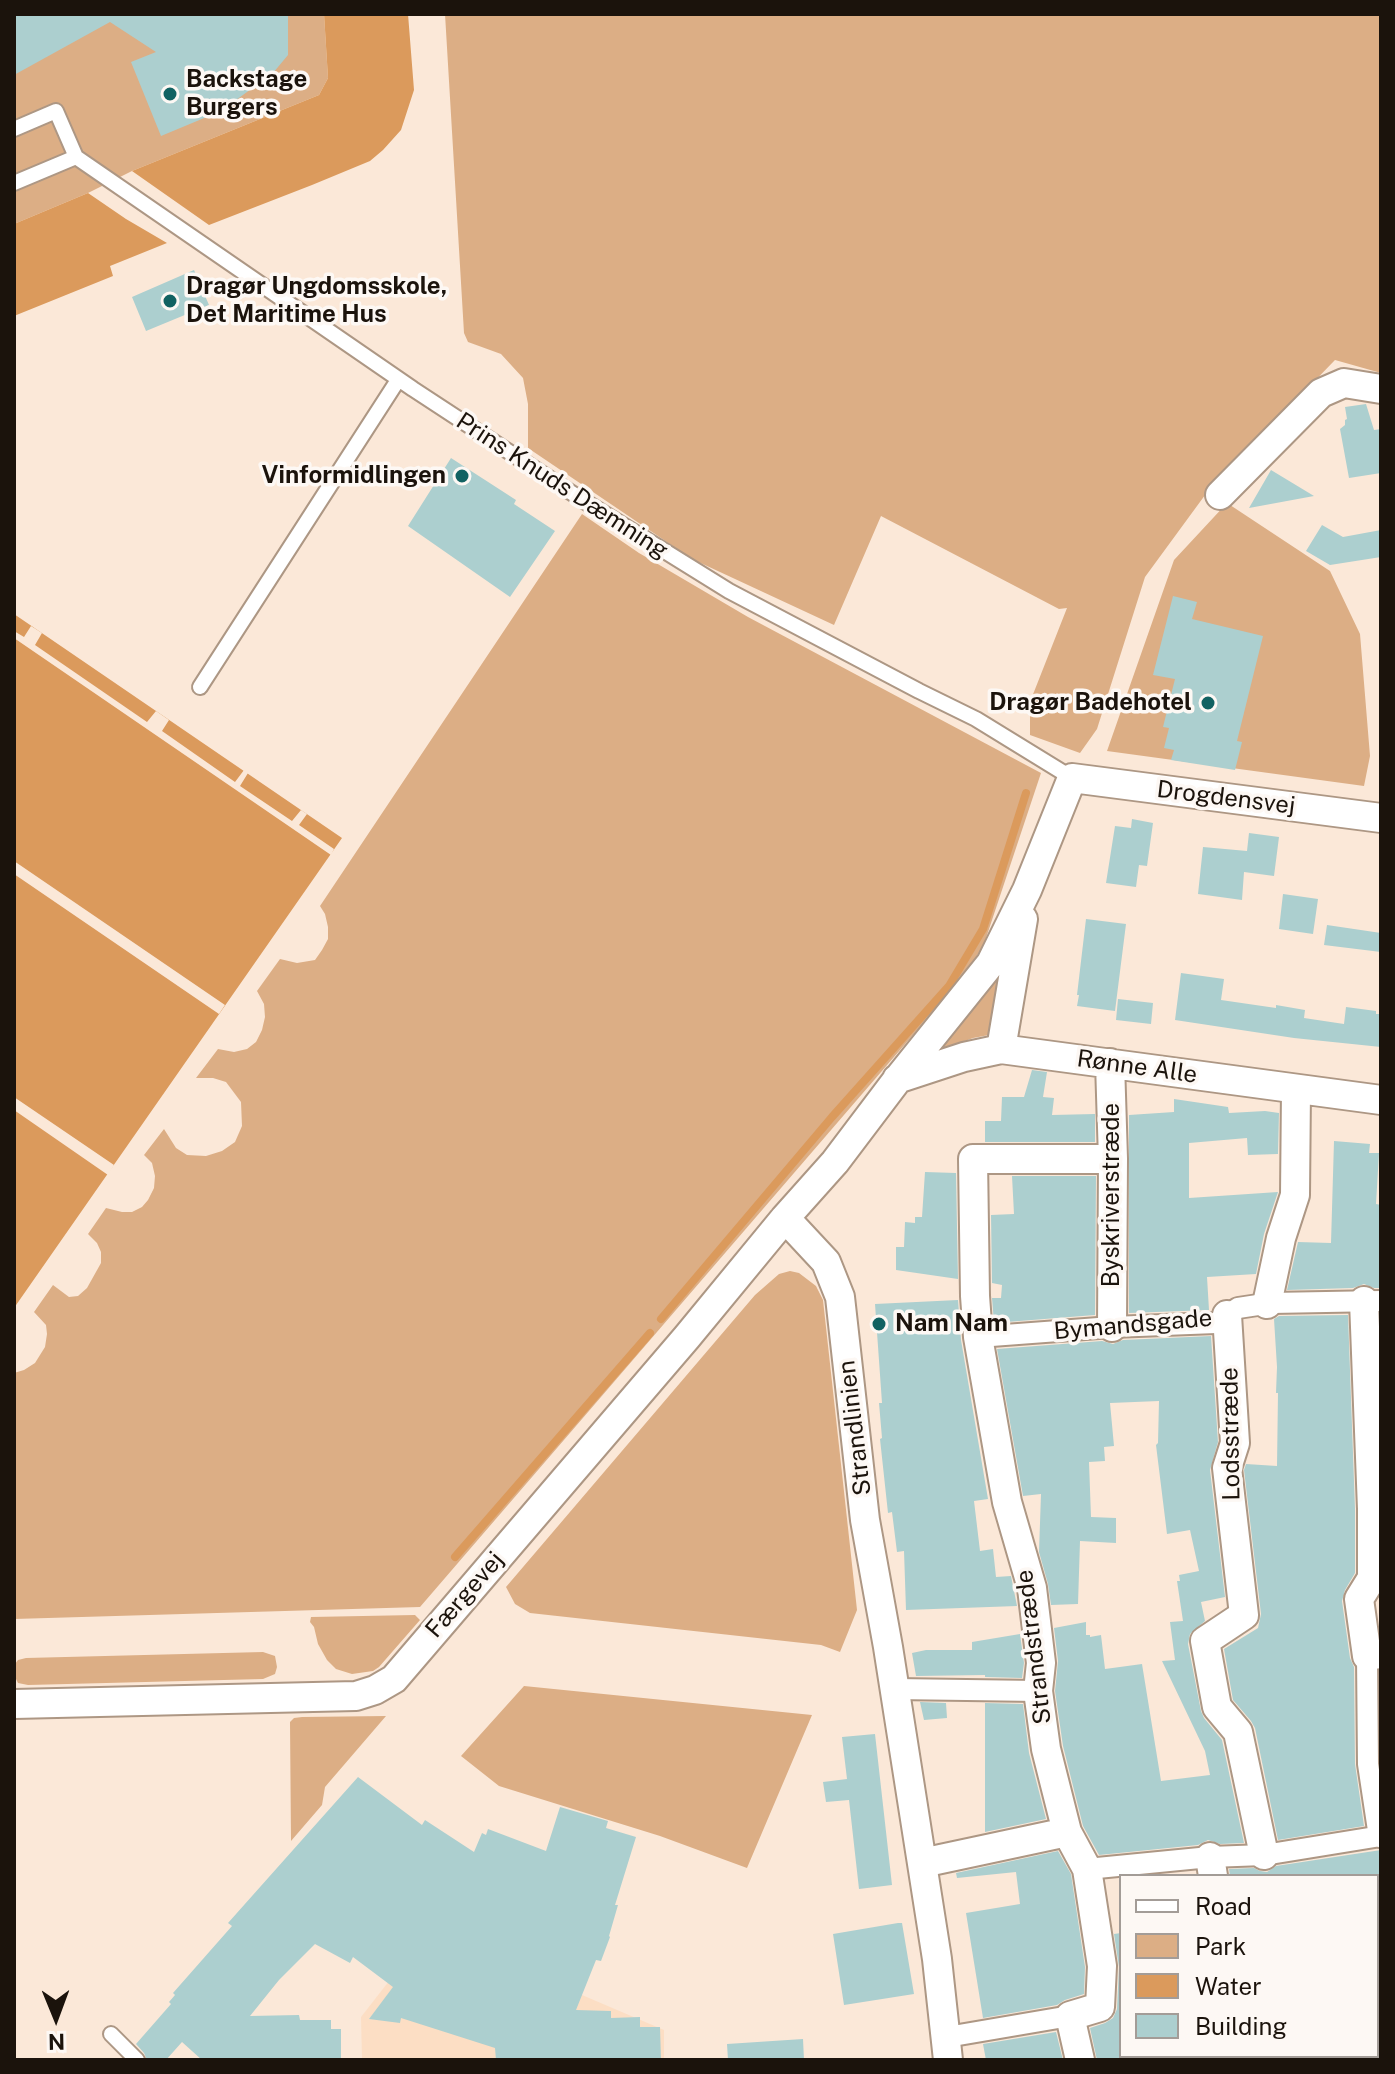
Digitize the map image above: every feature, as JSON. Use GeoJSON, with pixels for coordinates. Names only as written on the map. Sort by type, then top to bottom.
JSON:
{"type":"FeatureCollection","features":[{"type":"Feature","properties":{"kind":"street"},"geometry":{"type":"LineString","coordinates":[[1220,495],[1321,393],[1344,383],[1381,389]]}},
{"type":"Feature","properties":{"kind":"street","name":"Drogdensvej"},"geometry":{"type":"LineString","coordinates":[[1072,778],[1381,818]]}},
{"type":"Feature","properties":{"kind":"street"},"geometry":{"type":"LineString","coordinates":[[785,1218],[835,1162],[991,963],[1027,890],[1072,778]]}},
{"type":"Feature","properties":{"kind":"street"},"geometry":{"type":"LineString","coordinates":[[1001,1049],[1027,890]]}},
{"type":"Feature","properties":{"kind":"street","name":"Rønne Alle"},"geometry":{"type":"LineString","coordinates":[[897,1080],[964,1057],[1001,1049],[1381,1100]]}},
{"type":"Feature","properties":{"kind":"street","name":"Byskriverstræde"},"geometry":{"type":"LineString","coordinates":[[1110,1063],[1112,1327]]}},
{"type":"Feature","properties":{"kind":"street"},"geometry":{"type":"LineString","coordinates":[[1267,1304],[1281,1238],[1295,1195],[1296,1090]]}},
{"type":"Feature","properties":{"kind":"street","name":"Strandstræde"},"geometry":{"type":"LineString","coordinates":[[1070,2016],[1100,2007],[1112,1964],[1087,1869],[1067,1832],[1046,1749],[1038,1691],[1041,1663],[1032,1588],[1007,1502],[978,1337],[973,1159],[1113,1159]]}},
{"type":"Feature","properties":{"kind":"street","name":"Strandlinien"},"geometry":{"type":"LineString","coordinates":[[785,1218],[826,1262],[840,1297],[865,1520],[939,1971],[947,2049]]}},
{"type":"Feature","properties":{"kind":"street","name":"Færgevej"},"geometry":{"type":"LineString","coordinates":[[14,1704],[356,1696],[382,1687],[394,1679],[785,1218]]}},
{"type":"Feature","properties":{"kind":"street"},"geometry":{"type":"LineString","coordinates":[[1087,1869],[1212,1866],[1380,1836],[1368,1764],[1374,1655],[1359,1599],[1372,1578],[1373,1301]]}},
{"type":"Feature","properties":{"kind":"street","name":"Bymandsgade"},"geometry":{"type":"LineString","coordinates":[[978,1337],[1216,1323],[1238,1308],[1267,1304],[1373,1301]]}},
{"type":"Feature","properties":{"kind":"street","name":"Lodsstræde"},"geometry":{"type":"LineString","coordinates":[[1227,1315],[1235,1443],[1227,1468],[1244,1615],[1205,1641],[1217,1707],[1238,1732],[1264,1855]]}},
{"type":"Feature","properties":{"kind":"street"},"geometry":{"type":"LineString","coordinates":[[895,1689],[1038,1691]]}},
{"type":"Feature","properties":{"kind":"street"},"geometry":{"type":"LineString","coordinates":[[922,1863],[1067,1832]]}},
{"type":"Feature","properties":{"kind":"street"},"geometry":{"type":"LineString","coordinates":[[947,2049],[1070,2016],[1080,2060]]}},
{"type":"Feature","properties":{"kind":"lane"},"geometry":{"type":"LineString","coordinates":[[14,129],[56,111],[76,157],[14,183]]}},
{"type":"Feature","properties":{"kind":"lane","name":"Prins Knuds Dæmning"},"geometry":{"type":"LineString","coordinates":[[76,157],[398,380],[584,501],[729,591],[976,719],[1072,778]]}},
{"type":"Feature","properties":{"kind":"lane"},"geometry":{"type":"LineString","coordinates":[[200,687],[398,380]]}},
{"type":"Feature","properties":{"kind":"lane"},"geometry":{"type":"LineString","coordinates":[[111,2034],[137,2060]]}},
{"type":"Feature","properties":{"kind":"shaded area"},"geometry":{"type":"Polygon","coordinates":[[[407,1958],[582,1995],[664,2030],[664,2060],[362,2060],[361,2017],[407,1958]]]}},
{"type":"Feature","properties":{"kind":"green space"},"geometry":{"type":"Polygon","coordinates":[[[14,14],[324,14],[328,78],[319,95],[132,171],[14,224],[14,14]]]}},
{"type":"Feature","properties":{"kind":"green space"},"geometry":{"type":"Polygon","coordinates":[[[445,14],[1381,14],[1381,373],[1335,360],[1208,491],[1145,577],[1097,729],[1080,753],[1030,735],[1030,702],[1067,608],[1059,609],[881,516],[834,625],[692,559],[528,448],[528,404],[523,378],[501,354],[468,342],[464,333],[445,14]]]}},
{"type":"Feature","properties":{"kind":"green space"},"geometry":{"type":"Polygon","coordinates":[[[1227,503],[1330,571],[1360,634],[1370,756],[1364,786],[1107,751],[1174,560],[1227,503]]]}},
{"type":"Feature","properties":{"kind":"green space"},"geometry":{"type":"Polygon","coordinates":[[[582,514],[639,553],[748,617],[1041,773],[983,947],[956,985],[420,1607],[14,1619],[14,1373],[35,1363],[45,1347],[46,1325],[34,1312],[53,1285],[69,1297],[78,1296],[87,1288],[101,1263],[97,1243],[88,1234],[106,1208],[132,1212],[148,1200],[155,1176],[152,1163],[144,1155],[164,1129],[176,1148],[187,1155],[206,1156],[222,1151],[235,1142],[242,1126],[241,1102],[226,1082],[196,1078],[218,1049],[234,1052],[247,1049],[256,1042],[265,1017],[264,1004],[257,991],[280,959],[297,963],[315,960],[322,950],[328,939],[328,927],[320,906],[582,514]]]}},
{"type":"Feature","properties":{"kind":"green space"},"geometry":{"type":"Polygon","coordinates":[[[1003,960],[994,1034],[938,1051],[1003,960]]]}},
{"type":"Feature","properties":{"kind":"green space"},"geometry":{"type":"Polygon","coordinates":[[[790,1271],[799,1273],[816,1286],[823,1300],[857,1610],[840,1652],[821,1645],[530,1613],[515,1604],[506,1587],[755,1295],[779,1274],[790,1271]]]}},
{"type":"Feature","properties":{"kind":"green space"},"geometry":{"type":"Polygon","coordinates":[[[415,1615],[420,1620],[379,1667],[352,1674],[336,1669],[327,1660],[310,1622],[311,1617],[415,1615]]]}},
{"type":"Feature","properties":{"kind":"green space"},"geometry":{"type":"Polygon","coordinates":[[[263,1652],[275,1656],[277,1667],[275,1674],[263,1679],[28,1685],[18,1683],[14,1675],[15,1664],[26,1658],[263,1652]]]}},
{"type":"Feature","properties":{"kind":"green space"},"geometry":{"type":"Polygon","coordinates":[[[524,1686],[812,1715],[747,1868],[660,1836],[499,1786],[461,1756],[524,1686]]]}},
{"type":"Feature","properties":{"kind":"green space"},"geometry":{"type":"Polygon","coordinates":[[[386,1716],[325,1787],[322,1805],[291,1841],[290,1722],[302,1717],[386,1716]]]}},
{"type":"Feature","properties":{"kind":"water"},"geometry":{"type":"Polygon","coordinates":[[[324,14],[408,14],[414,90],[401,130],[370,161],[209,225],[132,171],[319,95],[328,78],[324,14]]]}},
{"type":"Feature","properties":{"kind":"water"},"geometry":{"type":"Polygon","coordinates":[[[88,193],[167,243],[110,266],[113,276],[14,316],[14,224],[88,193]]]}},
{"type":"Feature","properties":{"kind":"water"},"geometry":{"type":"Polygon","coordinates":[[[14,614],[342,838],[14,1308],[14,614]]]}},
{"type":"Feature","properties":{"kind":"pier"},"geometry":{"type":"Polygon","coordinates":[[[31,626],[42,633],[35,645],[147,722],[156,711],[169,720],[162,731],[235,782],[244,770],[248,773],[240,786],[292,821],[301,810],[307,814],[299,825],[334,849],[331,855],[14,638],[14,631],[24,637],[31,626]]]}},
{"type":"Feature","properties":{"kind":"pier"},"geometry":{"type":"Polygon","coordinates":[[[14,861],[225,1005],[219,1014],[14,874],[14,861]]]}},
{"type":"Feature","properties":{"kind":"pier"},"geometry":{"type":"Polygon","coordinates":[[[14,1097],[114,1165],[108,1175],[14,1110],[14,1097]]]}},
{"type":"Feature","properties":{"kind":"building"},"geometry":{"type":"Polygon","coordinates":[[[14,14],[288,14],[288,55],[273,73],[221,111],[161,136],[131,62],[156,52],[110,22],[14,75],[14,14]]]}},
{"type":"Feature","properties":{"kind":"building","name":"Dragør Ungdomsskole, Det Maritime Hus"},"geometry":{"type":"Polygon","coordinates":[[[194,270],[209,305],[146,331],[132,297],[194,270]]]}},
{"type":"Feature","properties":{"kind":"building"},"geometry":{"type":"Polygon","coordinates":[[[1366,404],[1374,430],[1381,429],[1381,473],[1349,478],[1340,429],[1347,419],[1345,407],[1366,404]]]}},
{"type":"Feature","properties":{"kind":"building"},"geometry":{"type":"Polygon","coordinates":[[[451,458],[516,500],[514,504],[555,531],[510,597],[408,526],[451,458]]]}},
{"type":"Feature","properties":{"kind":"building"},"geometry":{"type":"Polygon","coordinates":[[[1271,470],[1314,496],[1249,508],[1271,470]]]}},
{"type":"Feature","properties":{"kind":"building"},"geometry":{"type":"Polygon","coordinates":[[[1322,525],[1343,537],[1381,530],[1381,557],[1330,565],[1306,551],[1322,525]]]}},
{"type":"Feature","properties":{"kind":"building","name":"Dragør Badehotel"},"geometry":{"type":"Polygon","coordinates":[[[1173,596],[1197,602],[1192,619],[1263,636],[1237,741],[1242,742],[1235,770],[1171,760],[1174,750],[1164,748],[1169,728],[1163,727],[1175,679],[1153,675],[1173,596]]]}},
{"type":"Feature","properties":{"kind":"building"},"geometry":{"type":"Polygon","coordinates":[[[1132,819],[1153,823],[1147,866],[1139,865],[1136,887],[1106,883],[1115,826],[1131,828],[1132,819]]]}},
{"type":"Feature","properties":{"kind":"building"},"geometry":{"type":"Polygon","coordinates":[[[1249,833],[1279,837],[1274,876],[1244,872],[1242,900],[1198,894],[1203,847],[1247,851],[1249,833]]]}},
{"type":"Feature","properties":{"kind":"building"},"geometry":{"type":"Polygon","coordinates":[[[1283,894],[1318,899],[1313,934],[1279,929],[1283,894]]]}},
{"type":"Feature","properties":{"kind":"building"},"geometry":{"type":"Polygon","coordinates":[[[1086,919],[1126,924],[1115,1011],[1077,1006],[1086,919]]]}},
{"type":"Feature","properties":{"kind":"building"},"geometry":{"type":"Polygon","coordinates":[[[1327,925],[1381,933],[1381,952],[1324,945],[1327,925]]]}},
{"type":"Feature","properties":{"kind":"building"},"geometry":{"type":"Polygon","coordinates":[[[1181,973],[1224,979],[1221,1000],[1305,1010],[1304,1018],[1344,1024],[1346,1007],[1376,1011],[1376,1014],[1381,1014],[1381,1047],[1175,1020],[1181,973]]]}},
{"type":"Feature","properties":{"kind":"building"},"geometry":{"type":"Polygon","coordinates":[[[1118,999],[1153,1003],[1151,1024],[1116,1020],[1118,999]]]}},
{"type":"Feature","properties":{"kind":"building"},"geometry":{"type":"Polygon","coordinates":[[[1032,1070],[1047,1072],[1043,1097],[1054,1098],[1052,1115],[1095,1114],[1095,1142],[985,1142],[985,1121],[1001,1121],[1002,1097],[1024,1097],[1032,1070]]]}},
{"type":"Feature","properties":{"kind":"building"},"geometry":{"type":"Polygon","coordinates":[[[1174,1099],[1228,1107],[1229,1113],[1279,1113],[1278,1154],[1248,1155],[1247,1138],[1189,1143],[1189,1198],[1278,1192],[1264,1234],[1256,1274],[1207,1277],[1209,1310],[1129,1313],[1129,1115],[1174,1112],[1174,1099]]]}},
{"type":"Feature","properties":{"kind":"building"},"geometry":{"type":"Polygon","coordinates":[[[1334,1141],[1370,1144],[1369,1153],[1379,1153],[1376,1204],[1381,1205],[1381,1288],[1364,1284],[1353,1288],[1287,1290],[1298,1242],[1331,1243],[1334,1141]]]}},
{"type":"Feature","properties":{"kind":"building"},"geometry":{"type":"Polygon","coordinates":[[[925,1172],[956,1173],[958,1279],[896,1270],[896,1247],[904,1247],[905,1222],[915,1223],[915,1217],[922,1217],[925,1172]]]}},
{"type":"Feature","properties":{"kind":"building"},"geometry":{"type":"Polygon","coordinates":[[[1012,1176],[1096,1176],[1095,1315],[994,1323],[992,1298],[1001,1298],[1002,1285],[992,1283],[991,1215],[1014,1214],[1012,1176]]]}},
{"type":"Feature","properties":{"kind":"building"},"geometry":{"type":"Polygon","coordinates":[[[958,1300],[961,1340],[988,1499],[974,1501],[980,1551],[993,1549],[996,1577],[1011,1576],[1017,1606],[906,1610],[904,1551],[897,1552],[892,1512],[888,1513],[880,1439],[879,1403],[882,1403],[875,1304],[958,1300]]]}},
{"type":"Feature","properties":{"kind":"building"},"geometry":{"type":"Polygon","coordinates":[[[1348,1315],[1355,1573],[1342,1601],[1354,1667],[1355,1764],[1364,1826],[1278,1840],[1255,1728],[1233,1700],[1224,1649],[1258,1628],[1261,1614],[1244,1470],[1246,1464],[1277,1466],[1278,1393],[1274,1319],[1279,1316],[1348,1315]]]}},
{"type":"Feature","properties":{"kind":"building"},"geometry":{"type":"Polygon","coordinates":[[[1211,1336],[1218,1442],[1210,1470],[1225,1597],[1201,1602],[1205,1621],[1190,1634],[1188,1644],[1201,1711],[1222,1740],[1244,1843],[1220,1844],[1208,1840],[1198,1845],[1099,1855],[1083,1826],[1063,1746],[1055,1691],[1058,1661],[1054,1628],[1086,1622],[1086,1635],[1101,1635],[1105,1669],[1142,1664],[1161,1781],[1210,1775],[1205,1751],[1162,1661],[1175,1660],[1170,1622],[1183,1621],[1177,1581],[1180,1581],[1179,1575],[1199,1571],[1190,1530],[1167,1534],[1156,1445],[1159,1401],[1110,1403],[1114,1446],[1104,1447],[1105,1461],[1089,1462],[1091,1517],[1116,1518],[1116,1543],[1080,1541],[1078,1604],[1051,1605],[1039,1552],[1041,1494],[1023,1496],[997,1349],[1211,1336]]]}},
{"type":"Feature","properties":{"kind":"building"},"geometry":{"type":"Polygon","coordinates":[[[1020,1634],[1024,1663],[1022,1678],[916,1676],[912,1653],[972,1650],[972,1642],[1020,1634]]]}},
{"type":"Feature","properties":{"kind":"building"},"geometry":{"type":"Polygon","coordinates":[[[920,1702],[946,1703],[947,1718],[924,1720],[920,1702]]]}},
{"type":"Feature","properties":{"kind":"building"},"geometry":{"type":"Polygon","coordinates":[[[985,1703],[1023,1704],[1029,1753],[1046,1819],[985,1832],[985,1703]]]}},
{"type":"Feature","properties":{"kind":"building"},"geometry":{"type":"Polygon","coordinates":[[[875,1734],[892,1885],[859,1889],[849,1800],[826,1802],[823,1782],[847,1779],[842,1737],[875,1734]]]}},
{"type":"Feature","properties":{"kind":"building"},"geometry":{"type":"Polygon","coordinates":[[[358,1777],[422,1825],[425,1820],[474,1852],[482,1833],[486,1835],[488,1829],[546,1851],[560,1807],[608,1821],[606,1828],[636,1837],[615,1905],[618,1905],[610,1937],[601,1961],[596,1960],[576,2010],[611,2011],[611,2018],[640,2017],[640,2027],[660,2027],[661,2060],[496,2060],[495,2048],[401,2018],[400,2023],[369,2019],[393,1987],[353,1957],[350,1963],[315,1944],[279,1980],[250,2016],[299,2015],[300,2020],[331,2020],[331,2029],[341,2029],[341,2060],[202,2060],[182,2042],[166,2060],[147,2060],[136,2044],[171,2004],[173,1993],[232,1926],[228,1923],[358,1777]]]}},
{"type":"Feature","properties":{"kind":"building"},"geometry":{"type":"Polygon","coordinates":[[[1381,1850],[1381,1876],[1230,1874],[1229,1869],[1254,1868],[1267,1872],[1276,1866],[1381,1850]]]}},
{"type":"Feature","properties":{"kind":"building"},"geometry":{"type":"Polygon","coordinates":[[[1058,1851],[1071,1874],[1085,1967],[1084,1994],[1057,2005],[983,2018],[966,1913],[1020,1904],[1016,1872],[957,1878],[956,1873],[1058,1851]]]}},
{"type":"Feature","properties":{"kind":"building"},"geometry":{"type":"Polygon","coordinates":[[[902,1923],[914,1994],[844,2005],[833,1934],[902,1923]]]}},
{"type":"Feature","properties":{"kind":"building"},"geometry":{"type":"Polygon","coordinates":[[[1119,1933],[1119,1967],[1114,1934],[1119,1933]]]}},
{"type":"Feature","properties":{"kind":"building"},"geometry":{"type":"Polygon","coordinates":[[[1119,1967],[1121,2060],[1097,2060],[1090,2028],[1113,2018],[1117,2009],[1119,1967]]]}},
{"type":"Feature","properties":{"kind":"building"},"geometry":{"type":"Polygon","coordinates":[[[1056,2032],[1063,2060],[986,2060],[983,2044],[1056,2032]]]}},
{"type":"Feature","properties":{"kind":"building"},"geometry":{"type":"Polygon","coordinates":[[[803,2039],[804,2060],[728,2060],[727,2044],[803,2039]]]}},
{"type":"Feature","properties":{"kind":"waterway"},"geometry":{"type":"LineString","coordinates":[[661,1319],[832,1117],[949,986],[983,929],[1026,793]]}},
{"type":"Feature","properties":{"kind":"waterway"},"geometry":{"type":"LineString","coordinates":[[455,1557],[650,1333]]}},
{"type":"Feature","properties":{"kind":"place","name":"Backstage Burgers"},"geometry":{"type":"Point","coordinates":[170,94]}},
{"type":"Feature","properties":{"kind":"place","name":"Dragør Ungdomsskole, Det Maritime Hus"},"geometry":{"type":"Point","coordinates":[170,301]}},
{"type":"Feature","properties":{"kind":"place","name":"Vinformidlingen"},"geometry":{"type":"Point","coordinates":[462,476]}},
{"type":"Feature","properties":{"kind":"place","name":"Dragør Badehotel"},"geometry":{"type":"Point","coordinates":[1208,703]}},
{"type":"Feature","properties":{"kind":"place","name":"Nam Nam"},"geometry":{"type":"Point","coordinates":[879,1324]}}]}
